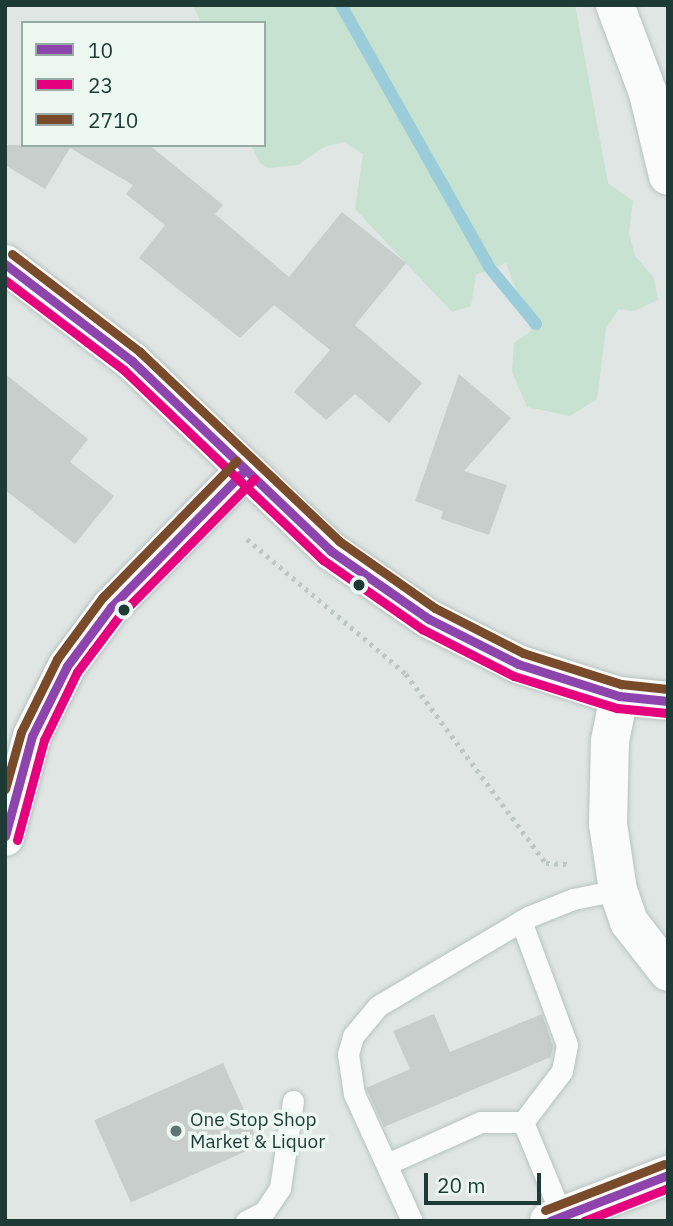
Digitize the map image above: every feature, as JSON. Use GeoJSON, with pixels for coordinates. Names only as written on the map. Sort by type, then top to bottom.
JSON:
{"type":"FeatureCollection","features":[{"type":"Feature","properties":{"kind":"street"},"geometry":{"type":"LineString","coordinates":[[615,5],[658,107],[668,176]]}},
{"type":"Feature","properties":{"kind":"street"},"geometry":{"type":"LineString","coordinates":[[5,264],[132,361],[346,564],[429,620],[518,664],[619,696],[668,701]]}},
{"type":"Feature","properties":{"kind":"street"},"geometry":{"type":"LineString","coordinates":[[5,836],[10,788],[67,666],[111,607],[245,470]]}},
{"type":"Feature","properties":{"kind":"street"},"geometry":{"type":"LineString","coordinates":[[619,696],[610,741],[608,824],[618,890],[629,922],[668,972]]}},
{"type":"Feature","properties":{"kind":"street"},"geometry":{"type":"LineString","coordinates":[[556,1218],[668,1175]]}},
{"type":"Feature","properties":{"kind":"lane"},"geometry":{"type":"LineString","coordinates":[[412,1221],[354,1094],[348,1054],[353,1036],[378,1006],[521,921],[573,899],[618,890]]}},
{"type":"Feature","properties":{"kind":"lane"},"geometry":{"type":"LineString","coordinates":[[521,921],[568,1060],[523,1122]]}},
{"type":"Feature","properties":{"kind":"lane"},"geometry":{"type":"LineString","coordinates":[[250,1220],[264,1212],[280,1188],[292,1101]]}},
{"type":"Feature","properties":{"kind":"lane"},"geometry":{"type":"LineString","coordinates":[[387,1164],[481,1122],[523,1122]]}},
{"type":"Feature","properties":{"kind":"lane"},"geometry":{"type":"LineString","coordinates":[[523,1122],[556,1218]]}},
{"type":"Feature","properties":{"kind":"path"},"geometry":{"type":"LineString","coordinates":[[247,539],[406,674],[546,863],[567,864]]}},
{"type":"Feature","properties":{"kind":"green space"},"geometry":{"type":"Polygon","coordinates":[[[193,5],[575,5],[608,183],[633,201],[629,233],[635,256],[654,278],[658,300],[634,311],[619,309],[606,328],[597,399],[570,416],[527,407],[512,372],[514,343],[531,331],[506,263],[476,275],[471,306],[452,312],[355,209],[363,154],[344,142],[324,147],[298,165],[269,168],[260,163],[252,147],[266,147],[266,21],[200,21],[193,5]]]}},
{"type":"Feature","properties":{"kind":"building"},"geometry":{"type":"Polygon","coordinates":[[[5,145],[151,147],[223,205],[215,214],[289,277],[342,212],[406,263],[355,325],[422,383],[389,423],[355,394],[326,420],[294,392],[330,350],[274,305],[240,338],[139,258],[165,225],[126,194],[133,185],[70,148],[45,189],[5,165],[5,145]]]}},
{"type":"Feature","properties":{"kind":"building"},"geometry":{"type":"Polygon","coordinates":[[[5,374],[88,439],[70,462],[114,496],[75,544],[5,490],[5,374]]]}},
{"type":"Feature","properties":{"kind":"building"},"geometry":{"type":"Polygon","coordinates":[[[459,374],[511,418],[464,471],[507,485],[489,535],[441,519],[443,511],[415,501],[459,374]]]}},
{"type":"Feature","properties":{"kind":"building"},"geometry":{"type":"Polygon","coordinates":[[[434,1014],[450,1052],[542,1014],[553,1046],[551,1057],[384,1127],[366,1088],[410,1069],[393,1031],[434,1014]]]}},
{"type":"Feature","properties":{"kind":"building","name":"One Stop Shop Market & Liquor"},"geometry":{"type":"Polygon","coordinates":[[[223,1063],[260,1145],[131,1203],[94,1120],[223,1063]]]}},
{"type":"Feature","properties":{"kind":"waterway"},"geometry":{"type":"LineString","coordinates":[[341,5],[489,267],[536,324]]}},
{"type":"Feature","properties":{"kind":"transit line","name":"2710"},"geometry":{"type":"LineString","coordinates":[[12,254],[140,352],[339,541],[435,608],[523,653],[621,684],[668,689]]}},
{"type":"Feature","properties":{"kind":"transit line","name":"10"},"geometry":{"type":"LineString","coordinates":[[5,264],[132,361],[331,551],[429,619],[518,664],[619,696],[668,701]]}},
{"type":"Feature","properties":{"kind":"transit line","name":"23"},"geometry":{"type":"LineString","coordinates":[[5,280],[124,370],[323,560],[422,629],[514,676],[617,708],[667,713]]}},
{"type":"Feature","properties":{"kind":"transit line","name":"2710"},"geometry":{"type":"LineString","coordinates":[[5,789],[21,732],[57,659],[102,598],[236,461]]}},
{"type":"Feature","properties":{"kind":"transit line","name":"10"},"geometry":{"type":"LineString","coordinates":[[5,836],[32,736],[67,666],[111,607],[245,470]]}},
{"type":"Feature","properties":{"kind":"transit line","name":"23"},"geometry":{"type":"LineString","coordinates":[[17,840],[44,740],[77,672],[120,615],[254,479]]}},
{"type":"Feature","properties":{"kind":"transit line","name":"2710"},"geometry":{"type":"LineString","coordinates":[[545,1210],[664,1164]]}},
{"type":"Feature","properties":{"kind":"transit line","name":"10"},"geometry":{"type":"LineString","coordinates":[[550,1221],[668,1175]]}},
{"type":"Feature","properties":{"kind":"transit line","name":"23"},"geometry":{"type":"LineString","coordinates":[[584,1221],[668,1188]]}},
{"type":"Feature","properties":{"kind":"place","name":"One Stop Shop Market & Liquor"},"geometry":{"type":"Point","coordinates":[176,1131]}}]}
